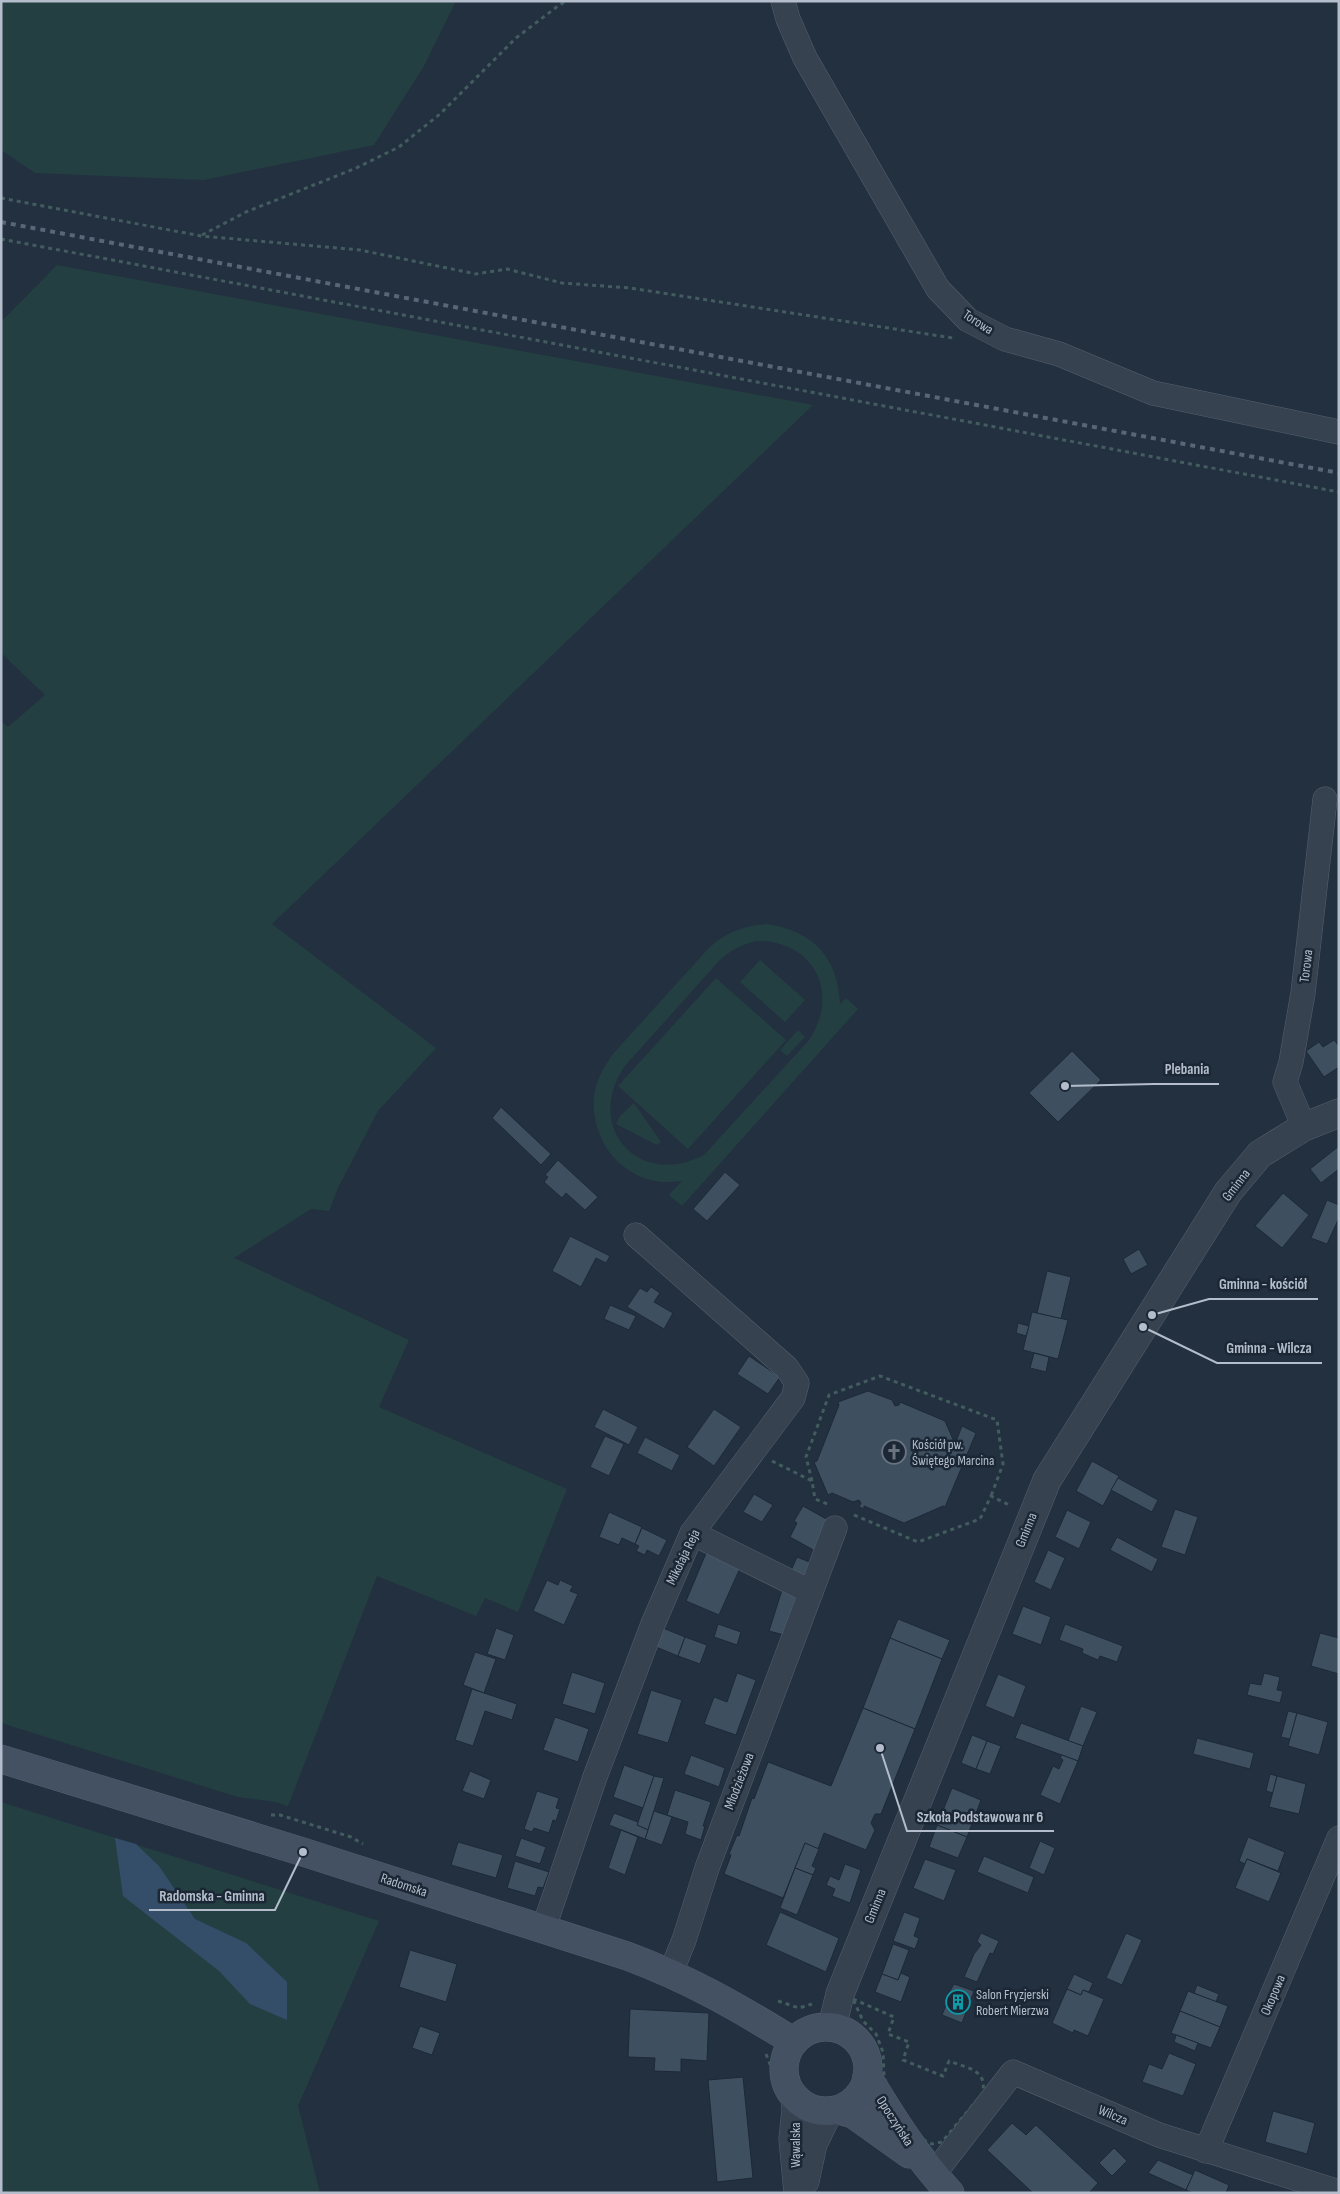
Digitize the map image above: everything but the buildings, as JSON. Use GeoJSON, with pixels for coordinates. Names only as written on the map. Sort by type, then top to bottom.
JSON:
{"type":"FeatureCollection","features":[{"type":"Feature","properties":{"kind":"main road","name":"Radomska"},"geometry":{"type":"LineString","coordinates":[[1,1759],[303,1852],[627,1956],[671,1972],[699,1986],[794,2042]]}},
{"type":"Feature","properties":{"kind":"main road"},"geometry":{"type":"LineString","coordinates":[[832,2027],[844,2030],[855,2038],[863,2049],[867,2062],[867,2076],[864,2087],[858,2097],[849,2105],[833,2112],[816,2111],[785,2094],[790,2092],[784,2078],[786,2055],[794,2042],[805,2032],[817,2028],[832,2027]]}},
{"type":"Feature","properties":{"kind":"main road","name":"Opoczyńska"},"geometry":{"type":"LineString","coordinates":[[867,2076],[890,2114],[936,2178]]}},
{"type":"Feature","properties":{"kind":"main road","name":"Opoczyńska"},"geometry":{"type":"LineString","coordinates":[[833,2112],[853,2114],[936,2178]]}},
{"type":"Feature","properties":{"kind":"street","name":"Torowa"},"geometry":{"type":"LineString","coordinates":[[783,1],[805,58],[938,289],[968,320],[1005,339],[1059,354],[1153,393],[1339,432]]}},
{"type":"Feature","properties":{"kind":"street","name":"Torowa"},"geometry":{"type":"LineString","coordinates":[[1304,1127],[1285,1082],[1291,1062],[1303,993],[1325,800]]}},
{"type":"Feature","properties":{"kind":"street","name":"Gminna"},"geometry":{"type":"LineString","coordinates":[[832,2027],[849,1996],[1047,1480],[1066,1446],[1152,1315],[1228,1192],[1260,1154],[1304,1127],[1339,1113]]}},
{"type":"Feature","properties":{"kind":"street","name":"Mikołaja Reja"},"geometry":{"type":"LineString","coordinates":[[543,1930],[595,1777],[653,1624],[692,1533],[793,1398],[797,1383],[787,1368],[636,1235]]}},
{"type":"Feature","properties":{"kind":"street","name":"Młodzieżowa"},"geometry":{"type":"LineString","coordinates":[[671,1972],[684,1940],[707,1868],[839,1516]]}},
{"type":"Feature","properties":{"kind":"street"},"geometry":{"type":"LineString","coordinates":[[692,1533],[811,1592]]}},
{"type":"Feature","properties":{"kind":"street","name":"Okopowa"},"geometry":{"type":"LineString","coordinates":[[1206,2151],[1339,1838]]}},
{"type":"Feature","properties":{"kind":"street","name":"Wilcza"},"geometry":{"type":"LineString","coordinates":[[936,2178],[1013,2072],[1159,2135],[1339,2192]]}},
{"type":"Feature","properties":{"kind":"street","name":"Wąwalska"},"geometry":{"type":"LineString","coordinates":[[785,2094],[793,2140],[798,2193]]}},
{"type":"Feature","properties":{"kind":"street","name":"Wąwalska"},"geometry":{"type":"LineString","coordinates":[[804,2193],[806,2169],[813,2144],[833,2112]]}},
{"type":"Feature","properties":{"kind":"path"},"geometry":{"type":"LineString","coordinates":[[202,236],[246,212],[354,169],[399,147],[440,114],[516,38],[566,1]]}},
{"type":"Feature","properties":{"kind":"path"},"geometry":{"type":"LineString","coordinates":[[1,198],[202,236],[360,250],[476,274],[507,268],[562,283],[630,288],[962,339]]}},
{"type":"Feature","properties":{"kind":"path"},"geometry":{"type":"LineString","coordinates":[[1,239],[1339,492]]}},
{"type":"Feature","properties":{"kind":"path"},"geometry":{"type":"LineString","coordinates":[[880,1376],[997,1420],[1003,1464],[991,1496],[980,1519],[918,1542],[839,1516],[815,1499],[806,1457],[830,1395],[880,1376]]}},
{"type":"Feature","properties":{"kind":"path"},"geometry":{"type":"LineString","coordinates":[[768,1460],[812,1481]]}},
{"type":"Feature","properties":{"kind":"path"},"geometry":{"type":"LineString","coordinates":[[991,1496],[1016,1509]]}},
{"type":"Feature","properties":{"kind":"path"},"geometry":{"type":"LineString","coordinates":[[849,1996],[863,2021],[876,2034],[883,2052],[886,2087],[898,2107]]}},
{"type":"Feature","properties":{"kind":"path"},"geometry":{"type":"LineString","coordinates":[[849,1996],[894,2017],[888,2034],[909,2042],[903,2060],[943,2076],[949,2061],[977,2072],[982,2078],[984,2085],[982,2094],[948,2137]]}},
{"type":"Feature","properties":{"kind":"path"},"geometry":{"type":"LineString","coordinates":[[765,2052],[785,2094]]}},
{"type":"Feature","properties":{"kind":"green space"},"geometry":{"type":"Polygon","coordinates":[[[1,1],[456,1],[424,66],[374,145],[204,180],[35,173],[1,150],[1,1]]]}},
{"type":"Feature","properties":{"kind":"green space"},"geometry":{"type":"Polygon","coordinates":[[[57,265],[813,405],[272,924],[436,1048],[378,1111],[338,1188],[329,1211],[311,1209],[234,1258],[409,1340],[379,1407],[567,1489],[518,1612],[485,1598],[476,1616],[377,1576],[288,1806],[276,1802],[238,1797],[1,1723],[1,721],[8,727],[45,695],[1,653],[1,322],[57,265]]]}},
{"type":"Feature","properties":{"kind":"green space"},"geometry":{"type":"Polygon","coordinates":[[[767,924],[783,928],[798,933],[810,940],[828,960],[838,987],[840,1004],[846,998],[858,1009],[682,1206],[669,1195],[682,1181],[662,1182],[636,1175],[624,1167],[604,1144],[598,1131],[595,1116],[596,1086],[612,1055],[706,951],[720,939],[734,931],[767,924]],[[756,941],[740,946],[723,957],[624,1067],[613,1090],[610,1111],[615,1131],[625,1147],[640,1158],[658,1164],[680,1163],[704,1155],[809,1040],[818,1022],[822,1004],[821,987],[816,972],[806,959],[793,949],[776,943],[756,941]]]}},
{"type":"Feature","properties":{"kind":"green space"},"geometry":{"type":"Polygon","coordinates":[[[760,960],[805,1000],[785,1022],[740,982],[760,960]]]}},
{"type":"Feature","properties":{"kind":"green space"},"geometry":{"type":"Polygon","coordinates":[[[716,978],[786,1040],[688,1149],[618,1086],[716,978]]]}},
{"type":"Feature","properties":{"kind":"green space"},"geometry":{"type":"Polygon","coordinates":[[[798,1030],[805,1037],[787,1056],[780,1050],[798,1030]]]}},
{"type":"Feature","properties":{"kind":"green space"},"geometry":{"type":"Polygon","coordinates":[[[634,1103],[661,1142],[657,1145],[616,1124],[620,1116],[634,1103]]]}},
{"type":"Feature","properties":{"kind":"green space"},"geometry":{"type":"Polygon","coordinates":[[[1,1802],[379,1921],[298,2106],[320,2193],[1,2193],[1,1802]]]}},
{"type":"Feature","properties":{"kind":"water"},"geometry":{"type":"Polygon","coordinates":[[[115,1838],[136,1844],[159,1866],[195,1919],[246,1943],[287,1982],[287,2020],[250,2004],[219,1971],[123,1896],[115,1838]]]}},
{"type":"Feature","properties":{"kind":"railway"},"geometry":{"type":"LineString","coordinates":[[1,222],[1339,473]]}},
{"type":"Feature","properties":{"kind":"place","name":"Plebania"},"geometry":{"type":"Point","coordinates":[1065,1086]}},
{"type":"Feature","properties":{"kind":"place","name":"Gminna - kościół"},"geometry":{"type":"Point","coordinates":[1152,1315]}},
{"type":"Feature","properties":{"kind":"place","name":"Gminna - Wilcza"},"geometry":{"type":"Point","coordinates":[1143,1327]}},
{"type":"Feature","properties":{"kind":"place","name":"Kościół pw. Świętego Marcina"},"geometry":{"type":"Point","coordinates":[894,1452]}},
{"type":"Feature","properties":{"kind":"place","name":"Szkoła Podstawowa nr 6"},"geometry":{"type":"Point","coordinates":[880,1748]}},
{"type":"Feature","properties":{"kind":"place","name":"Radomska - Gminna"},"geometry":{"type":"Point","coordinates":[303,1852]}},
{"type":"Feature","properties":{"kind":"place","name":"Salon Fryzjerski Robert Mierzwa"},"geometry":{"type":"Point","coordinates":[958,2002]}}]}
